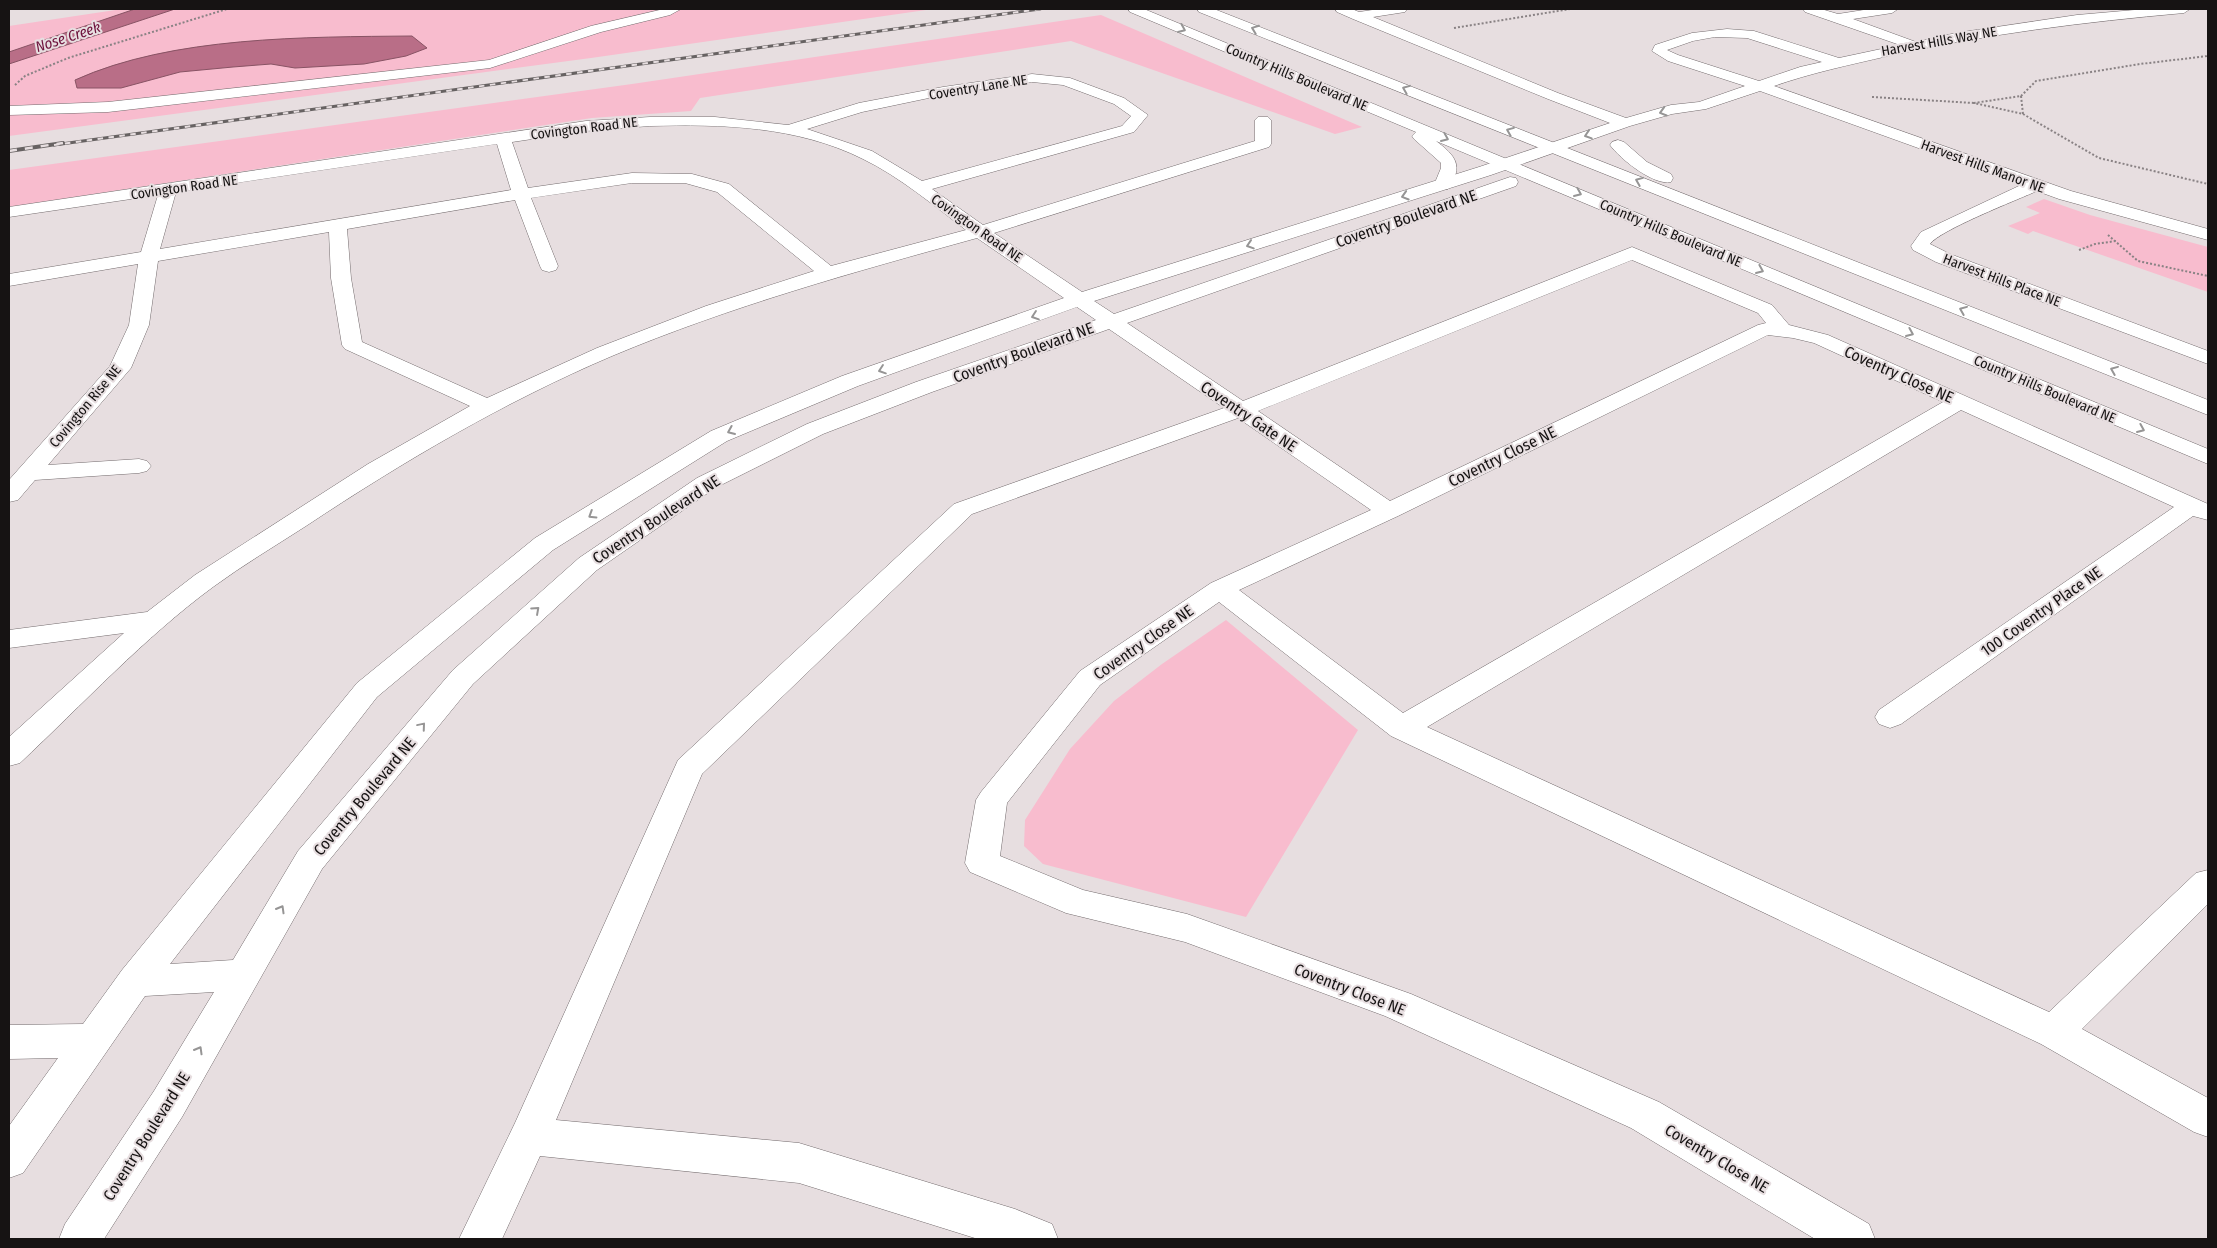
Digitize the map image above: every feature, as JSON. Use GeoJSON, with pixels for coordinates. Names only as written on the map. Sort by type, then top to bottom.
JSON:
{"type":"FeatureCollection","features":[{"type":"Feature","properties":{"kind":"street"},"geometry":{"type":"LineString","coordinates":[[9,111],[108,108],[490,64],[519,57],[572,36],[664,14],[675,9]]}},
{"type":"Feature","properties":{"kind":"street","name":"Country Hills Boulevard NE"},"geometry":{"type":"LineString","coordinates":[[1136,9],[2208,457]]}},
{"type":"Feature","properties":{"kind":"street","name":"Country Hills Boulevard NE"},"geometry":{"type":"LineString","coordinates":[[1203,9],[2208,408]]}},
{"type":"Feature","properties":{"kind":"street"},"geometry":{"type":"LineString","coordinates":[[1341,9],[1552,96],[1625,123]]}},
{"type":"Feature","properties":{"kind":"street"},"geometry":{"type":"LineString","coordinates":[[1358,16],[1401,9]]}},
{"type":"Feature","properties":{"kind":"street"},"geometry":{"type":"LineString","coordinates":[[1809,9],[1913,45]]}},
{"type":"Feature","properties":{"kind":"street"},"geometry":{"type":"LineString","coordinates":[[1837,18],[1892,9]]}},
{"type":"Feature","properties":{"kind":"street","name":"Harvest Hills Way NE"},"geometry":{"type":"LineString","coordinates":[[1551,148],[1671,110],[1702,106],[1804,70],[1913,45],[1956,36],[2077,19],[2184,9]]}},
{"type":"Feature","properties":{"kind":"street","name":"Harvest Hills Manor NE"},"geometry":{"type":"LineString","coordinates":[[1836,62],[1749,34],[1737,32],[1683,40],[1660,48],[1660,51],[1673,58],[1795,97],[2035,185],[2208,235]]}},
{"type":"Feature","properties":{"kind":"street","name":"Coventry Lane NE"},"geometry":{"type":"LineString","coordinates":[[787,130],[859,108],[943,91],[1032,78],[1065,82],[1119,101],[1140,115],[1128,129],[919,187]]}},
{"type":"Feature","properties":{"kind":"street","name":"Harvest Hills Way NE"},"geometry":{"type":"LineString","coordinates":[[1664,128],[1691,118],[1702,106]]}},
{"type":"Feature","properties":{"kind":"street"},"geometry":{"type":"LineString","coordinates":[[1395,118],[1438,150],[1449,162],[1449,168],[1442,184]]}},
{"type":"Feature","properties":{"kind":"street","name":"Covington Road NE"},"geometry":{"type":"LineString","coordinates":[[9,212],[586,126],[658,120],[760,125],[822,138],[872,157],[919,187],[980,232],[1110,321]]}},
{"type":"Feature","properties":{"kind":"street"},"geometry":{"type":"LineString","coordinates":[[9,755],[155,620],[204,581],[376,468],[487,406],[604,352],[713,310],[828,273],[980,232],[1263,144],[1263,120]]}},
{"type":"Feature","properties":{"kind":"street"},"geometry":{"type":"LineString","coordinates":[[503,138],[520,194],[549,266]]}},
{"type":"Feature","properties":{"kind":"street"},"geometry":{"type":"LineString","coordinates":[[1578,157],[1636,138]]}},
{"type":"Feature","properties":{"kind":"street"},"geometry":{"type":"LineString","coordinates":[[1618,145],[1641,165],[1814,251]]}},
{"type":"Feature","properties":{"kind":"street","name":"Coventry Boulevard NE"},"geometry":{"type":"LineString","coordinates":[[9,1160],[135,981],[367,690],[544,544],[719,436],[850,381],[1081,300],[1551,148]]}},
{"type":"Feature","properties":{"kind":"street","name":"Coventry Boulevard NE"},"geometry":{"type":"LineString","coordinates":[[80,1239],[168,1104],[310,860],[463,677],[588,564],[706,483],[815,429],[924,387],[1533,175],[1578,157]]}},
{"type":"Feature","properties":{"kind":"street"},"geometry":{"type":"LineString","coordinates":[[9,280],[520,194],[632,178],[686,178],[723,188],[828,273]]}},
{"type":"Feature","properties":{"kind":"street","name":"Harvest Hills Place NE"},"geometry":{"type":"LineString","coordinates":[[2035,185],[1953,222],[1927,236],[1920,246],[1943,258],[2208,358]]}},
{"type":"Feature","properties":{"kind":"street","name":"Covington Rise NE"},"geometry":{"type":"LineString","coordinates":[[9,495],[120,368],[139,325],[149,256],[168,189]]}},
{"type":"Feature","properties":{"kind":"street"},"geometry":{"type":"LineString","coordinates":[[338,224],[341,278],[352,345],[487,406]]}},
{"type":"Feature","properties":{"kind":"street"},"geometry":{"type":"LineString","coordinates":[[480,1239],[529,1136],[689,768],[963,509],[1240,410],[1632,253],[1765,309],[1782,329]]}},
{"type":"Feature","properties":{"kind":"street","name":"Coventry Gate NE"},"geometry":{"type":"LineString","coordinates":[[1110,321],[1389,511]]}},
{"type":"Feature","properties":{"kind":"street","name":"Coventry Close NE"},"geometry":{"type":"LineString","coordinates":[[1854,1239],[1645,1116],[1398,1005],[1187,928],[1078,903],[982,864],[992,800],[1090,678],[1220,589],[1389,511],[1765,329],[1782,329],[1820,339],[2200,509]]}},
{"type":"Feature","properties":{"kind":"street"},"geometry":{"type":"LineString","coordinates":[[1402,728],[1960,401]]}},
{"type":"Feature","properties":{"kind":"street"},"geometry":{"type":"LineString","coordinates":[[30,473],[139,466]]}},
{"type":"Feature","properties":{"kind":"street","name":"100 Coventry Place NE"},"geometry":{"type":"LineString","coordinates":[[1890,717],[2200,509]]}},
{"type":"Feature","properties":{"kind":"street"},"geometry":{"type":"LineString","coordinates":[[1220,589],[1402,728],[2054,1032],[2208,1119]]}},
{"type":"Feature","properties":{"kind":"street"},"geometry":{"type":"LineString","coordinates":[[9,639],[155,620]]}},
{"type":"Feature","properties":{"kind":"street"},"geometry":{"type":"LineString","coordinates":[[2054,1032],[2208,883]]}},
{"type":"Feature","properties":{"kind":"street"},"geometry":{"type":"LineString","coordinates":[[135,981],[242,975]]}},
{"type":"Feature","properties":{"kind":"street"},"geometry":{"type":"LineString","coordinates":[[9,1042],[93,1042]]}},
{"type":"Feature","properties":{"kind":"street"},"geometry":{"type":"LineString","coordinates":[[529,1136],[798,1163],[1015,1230],[1037,1239]]}},
{"type":"Feature","properties":{"kind":"path"},"geometry":{"type":"LineString","coordinates":[[14,86],[24,76],[68,58],[227,9]]}},
{"type":"Feature","properties":{"kind":"path"},"geometry":{"type":"LineString","coordinates":[[1447,29],[1570,9]]}},
{"type":"Feature","properties":{"kind":"path"},"geometry":{"type":"LineString","coordinates":[[1974,103],[2021,96],[2036,82],[2140,64],[2208,56]]}},
{"type":"Feature","properties":{"kind":"path"},"geometry":{"type":"LineString","coordinates":[[2021,96],[2023,114]]}},
{"type":"Feature","properties":{"kind":"path"},"geometry":{"type":"LineString","coordinates":[[1870,97],[1974,103],[2023,114],[2099,158],[2208,184]]}},
{"type":"Feature","properties":{"kind":"path"},"geometry":{"type":"LineString","coordinates":[[2107,234],[2138,261],[2208,276]]}},
{"type":"Feature","properties":{"kind":"path"},"geometry":{"type":"LineString","coordinates":[[2079,250],[2095,244],[2116,241]]}},
{"type":"Feature","properties":{"kind":"shaded area"},"geometry":{"type":"Polygon","coordinates":[[[122,9],[933,9],[591,58],[9,136],[9,26],[122,9]]]}},
{"type":"Feature","properties":{"kind":"shaded area"},"geometry":{"type":"Polygon","coordinates":[[[1101,15],[1362,127],[1335,134],[1071,41],[700,98],[691,111],[592,118],[9,207],[9,170],[632,84],[1101,15]]]}},
{"type":"Feature","properties":{"kind":"shaded area"},"geometry":{"type":"Polygon","coordinates":[[[2044,199],[2090,215],[2208,247],[2208,292],[2033,231],[2028,234],[2008,226],[2040,213],[2026,207],[2044,199]]]}},
{"type":"Feature","properties":{"kind":"shaded area"},"geometry":{"type":"Polygon","coordinates":[[[1226,620],[1358,730],[1246,917],[1043,864],[1024,846],[1025,820],[1070,749],[1114,701],[1162,664],[1226,620]]]}},
{"type":"Feature","properties":{"kind":"water","name":"Nose Creek"},"geometry":{"type":"Polygon","coordinates":[[[135,9],[175,9],[9,64],[9,52],[135,9]]]}},
{"type":"Feature","properties":{"kind":"water"},"geometry":{"type":"Polygon","coordinates":[[[412,36],[427,48],[406,56],[364,64],[295,68],[271,64],[180,72],[121,88],[77,88],[75,80],[113,66],[154,55],[197,47],[285,39],[412,36]]]}},
{"type":"Feature","properties":{"kind":"railway"},"geometry":{"type":"LineString","coordinates":[[54,145],[1040,9]]}},
{"type":"Feature","properties":{"kind":"railway"},"geometry":{"type":"LineString","coordinates":[[9,151],[63,143]]}}]}
